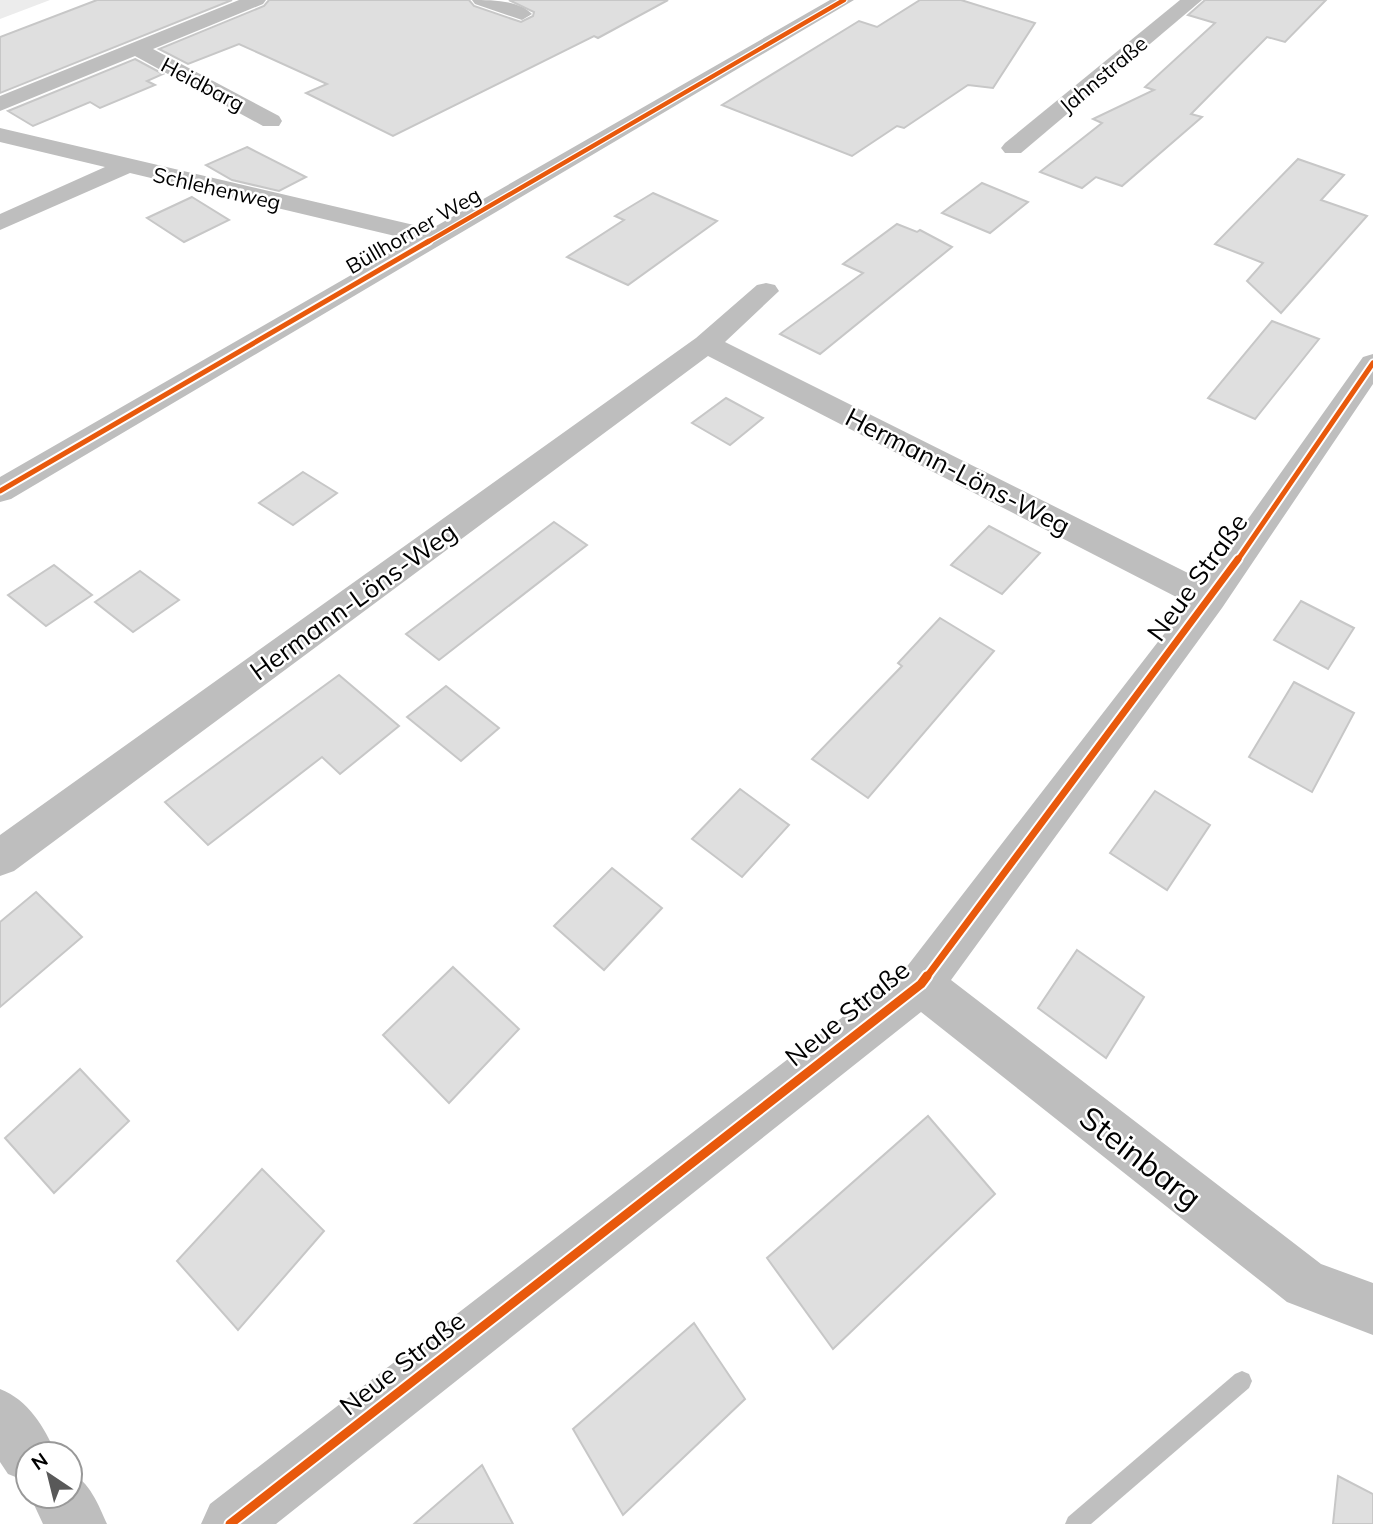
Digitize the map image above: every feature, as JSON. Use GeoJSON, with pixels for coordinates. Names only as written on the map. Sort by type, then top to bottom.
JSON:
{"type":"FeatureCollection","features":[{"type":"Feature","properties":{"kind":"street","name":"Heidbarg"},"geometry":{"type":"LineString","coordinates":[[0,104],[256,0]]}},
{"type":"Feature","properties":{"kind":"street"},"geometry":{"type":"LineString","coordinates":[[482,0],[522,15]]}},
{"type":"Feature","properties":{"kind":"street","name":"Büllhorner Weg"},"geometry":{"type":"LineString","coordinates":[[0,491],[844,0]]}},
{"type":"Feature","properties":{"kind":"street","name":"Jahnstraße"},"geometry":{"type":"LineString","coordinates":[[1013,148],[1192,0]]}},
{"type":"Feature","properties":{"kind":"street","name":"Heidbarg"},"geometry":{"type":"LineString","coordinates":[[135,48],[271,121]]}},
{"type":"Feature","properties":{"kind":"street","name":"Schlehenweg"},"geometry":{"type":"LineString","coordinates":[[0,135],[124,167],[435,238]]}},
{"type":"Feature","properties":{"kind":"street"},"geometry":{"type":"LineString","coordinates":[[0,223],[124,167]]}},
{"type":"Feature","properties":{"kind":"street","name":"Hermann-Löns-Weg"},"geometry":{"type":"LineString","coordinates":[[0,858],[706,344],[766,291]]}},
{"type":"Feature","properties":{"kind":"street","name":"Hermann-Löns-Weg"},"geometry":{"type":"LineString","coordinates":[[706,344],[1210,598]]}},
{"type":"Feature","properties":{"kind":"street","name":"Neue Straße"},"geometry":{"type":"LineString","coordinates":[[230,1524],[920,984],[1210,598],[1373,363]]}},
{"type":"Feature","properties":{"kind":"street","name":"Steinbarg"},"geometry":{"type":"LineString","coordinates":[[920,984],[1305,1284],[1373,1309]]}},
{"type":"Feature","properties":{"kind":"street"},"geometry":{"type":"LineString","coordinates":[[0,1416],[18,1440]]}},
{"type":"Feature","properties":{"kind":"shaded area"},"geometry":{"type":"Polygon","coordinates":[[[0,0],[50,0],[0,19],[0,0]]]}},
{"type":"Feature","properties":{"kind":"building"},"geometry":{"type":"Polygon","coordinates":[[[97,0],[232,0],[0,93],[0,37],[97,0]]]}},
{"type":"Feature","properties":{"kind":"building"},"geometry":{"type":"Polygon","coordinates":[[[269,0],[469,0],[474,6],[521,22],[533,16],[534,12],[509,0],[668,0],[598,38],[594,36],[393,136],[306,93],[327,84],[239,44],[188,64],[159,49],[264,6],[269,0]]]}},
{"type":"Feature","properties":{"kind":"building"},"geometry":{"type":"Polygon","coordinates":[[[920,0],[961,0],[1035,23],[993,88],[968,85],[904,128],[897,126],[852,156],[722,105],[859,21],[877,27],[920,0]]]}},
{"type":"Feature","properties":{"kind":"building"},"geometry":{"type":"Polygon","coordinates":[[[1205,0],[1326,0],[1285,42],[1267,37],[1191,114],[1202,117],[1122,186],[1096,177],[1082,188],[1040,172],[1102,123],[1093,119],[1154,90],[1145,87],[1215,23],[1188,15],[1205,0]]]}},
{"type":"Feature","properties":{"kind":"building"},"geometry":{"type":"Polygon","coordinates":[[[135,59],[163,74],[147,81],[155,85],[100,108],[90,102],[33,126],[8,111],[135,59]]]}},
{"type":"Feature","properties":{"kind":"building"},"geometry":{"type":"Polygon","coordinates":[[[247,147],[306,177],[279,191],[232,180],[206,165],[247,147]]]}},
{"type":"Feature","properties":{"kind":"building"},"geometry":{"type":"Polygon","coordinates":[[[1298,159],[1344,175],[1321,200],[1367,216],[1281,313],[1247,281],[1263,263],[1215,244],[1298,159]]]}},
{"type":"Feature","properties":{"kind":"building"},"geometry":{"type":"Polygon","coordinates":[[[982,183],[1028,202],[990,233],[942,213],[982,183]]]}},
{"type":"Feature","properties":{"kind":"building"},"geometry":{"type":"Polygon","coordinates":[[[653,193],[717,221],[628,285],[567,257],[624,220],[615,216],[653,193]]]}},
{"type":"Feature","properties":{"kind":"building"},"geometry":{"type":"Polygon","coordinates":[[[192,197],[229,220],[184,242],[147,218],[192,197]]]}},
{"type":"Feature","properties":{"kind":"building"},"geometry":{"type":"Polygon","coordinates":[[[897,224],[917,232],[920,230],[952,247],[820,354],[780,334],[863,273],[843,264],[897,224]]]}},
{"type":"Feature","properties":{"kind":"building"},"geometry":{"type":"Polygon","coordinates":[[[1272,321],[1319,339],[1255,419],[1208,398],[1272,321]]]}},
{"type":"Feature","properties":{"kind":"building"},"geometry":{"type":"Polygon","coordinates":[[[726,398],[763,418],[730,445],[692,423],[726,398]]]}},
{"type":"Feature","properties":{"kind":"building"},"geometry":{"type":"Polygon","coordinates":[[[303,472],[337,493],[293,525],[259,503],[303,472]]]}},
{"type":"Feature","properties":{"kind":"building"},"geometry":{"type":"Polygon","coordinates":[[[554,522],[587,545],[439,660],[406,634],[554,522]]]}},
{"type":"Feature","properties":{"kind":"building"},"geometry":{"type":"Polygon","coordinates":[[[989,526],[1040,553],[1002,594],[951,565],[989,526]]]}},
{"type":"Feature","properties":{"kind":"building"},"geometry":{"type":"Polygon","coordinates":[[[54,565],[92,595],[46,626],[8,595],[54,565]]]}},
{"type":"Feature","properties":{"kind":"building"},"geometry":{"type":"Polygon","coordinates":[[[140,571],[179,600],[133,632],[95,602],[140,571]]]}},
{"type":"Feature","properties":{"kind":"building"},"geometry":{"type":"Polygon","coordinates":[[[1301,601],[1354,628],[1328,669],[1274,640],[1301,601]]]}},
{"type":"Feature","properties":{"kind":"building"},"geometry":{"type":"Polygon","coordinates":[[[940,618],[994,651],[868,798],[812,759],[902,666],[898,663],[940,618]]]}},
{"type":"Feature","properties":{"kind":"building"},"geometry":{"type":"Polygon","coordinates":[[[339,675],[399,726],[340,774],[322,757],[208,845],[165,802],[339,675]]]}},
{"type":"Feature","properties":{"kind":"building"},"geometry":{"type":"Polygon","coordinates":[[[1294,682],[1354,713],[1312,792],[1249,757],[1294,682]]]}},
{"type":"Feature","properties":{"kind":"building"},"geometry":{"type":"Polygon","coordinates":[[[446,686],[499,728],[461,761],[407,717],[446,686]]]}},
{"type":"Feature","properties":{"kind":"building"},"geometry":{"type":"Polygon","coordinates":[[[740,789],[789,825],[742,877],[692,839],[740,789]]]}},
{"type":"Feature","properties":{"kind":"building"},"geometry":{"type":"Polygon","coordinates":[[[1155,791],[1210,825],[1167,890],[1110,853],[1155,791]]]}},
{"type":"Feature","properties":{"kind":"building"},"geometry":{"type":"Polygon","coordinates":[[[612,868],[662,908],[604,970],[554,926],[612,868]]]}},
{"type":"Feature","properties":{"kind":"building"},"geometry":{"type":"Polygon","coordinates":[[[36,892],[82,937],[0,1007],[0,922],[36,892]]]}},
{"type":"Feature","properties":{"kind":"building"},"geometry":{"type":"Polygon","coordinates":[[[1077,950],[1144,997],[1106,1058],[1038,1008],[1077,950]]]}},
{"type":"Feature","properties":{"kind":"building"},"geometry":{"type":"Polygon","coordinates":[[[453,967],[519,1029],[449,1103],[383,1035],[453,967]]]}},
{"type":"Feature","properties":{"kind":"building"},"geometry":{"type":"Polygon","coordinates":[[[80,1069],[129,1121],[54,1193],[5,1138],[80,1069]]]}},
{"type":"Feature","properties":{"kind":"building"},"geometry":{"type":"Polygon","coordinates":[[[928,1116],[995,1194],[833,1349],[767,1258],[928,1116]]]}},
{"type":"Feature","properties":{"kind":"building"},"geometry":{"type":"Polygon","coordinates":[[[262,1169],[324,1231],[238,1330],[177,1261],[262,1169]]]}},
{"type":"Feature","properties":{"kind":"building"},"geometry":{"type":"Polygon","coordinates":[[[694,1323],[745,1399],[623,1515],[573,1429],[694,1323]]]}},
{"type":"Feature","properties":{"kind":"building"},"geometry":{"type":"Polygon","coordinates":[[[482,1465],[513,1524],[414,1524],[482,1465]]]}},
{"type":"Feature","properties":{"kind":"building"},"geometry":{"type":"Polygon","coordinates":[[[1338,1476],[1373,1494],[1373,1524],[1333,1524],[1338,1476]]]}},
{"type":"Feature","properties":{"kind":"waterway"},"geometry":{"type":"LineString","coordinates":[[1075,1524],[1242,1381]]}},
{"type":"Feature","properties":{"kind":"cycle path"},"geometry":{"type":"LineString","coordinates":[[0,491],[844,0]]}},
{"type":"Feature","properties":{"kind":"cycle path"},"geometry":{"type":"LineString","coordinates":[[230,1524],[921,984],[1210,599],[1373,363]]}}]}
